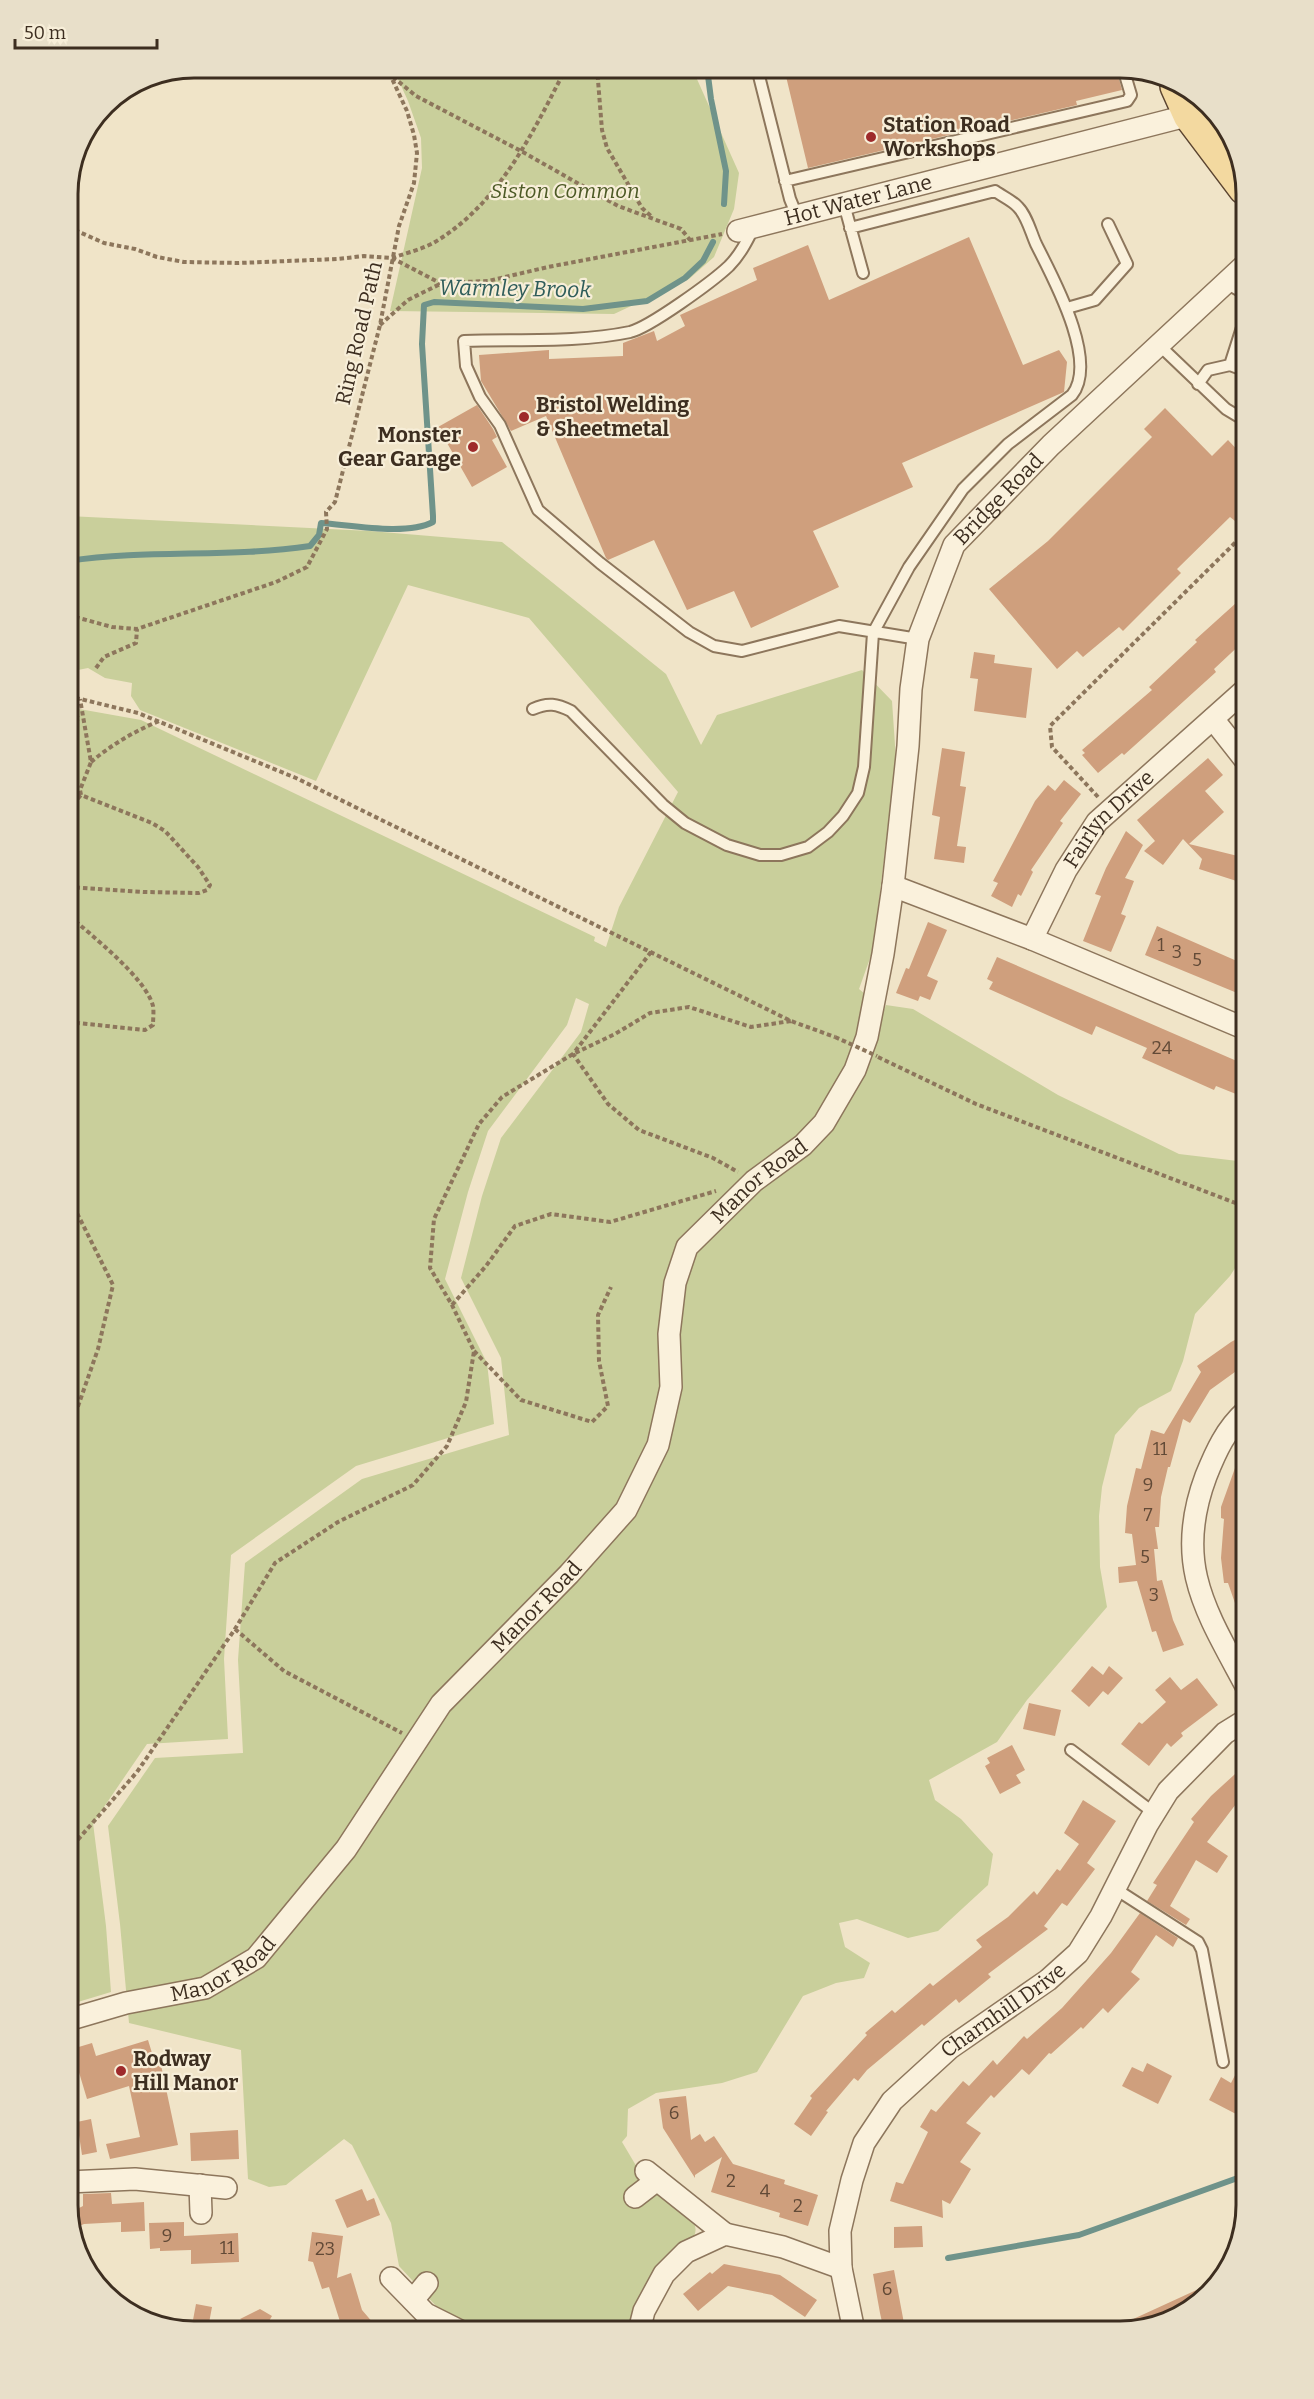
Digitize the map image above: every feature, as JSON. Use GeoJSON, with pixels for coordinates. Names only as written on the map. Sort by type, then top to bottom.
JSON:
{"type":"FeatureCollection","features":[{"type":"Feature","properties":{"kind":"main road"},"geometry":{"type":"LineString","coordinates":[[1182,96],[1190,115],[1234,174]]}},
{"type":"Feature","properties":{"kind":"street","name":"Hot Water Lane"},"geometry":{"type":"LineString","coordinates":[[746,229],[1190,115]]}},
{"type":"Feature","properties":{"kind":"street","name":"Bridge Road"},"geometry":{"type":"LineString","coordinates":[[893,886],[908,746],[911,689],[918,639],[954,545],[1051,445],[1236,274]]}},
{"type":"Feature","properties":{"kind":"street","name":"Fairlyn Drive"},"geometry":{"type":"LineString","coordinates":[[1032,939],[1066,870],[1097,822],[1236,698]]}},
{"type":"Feature","properties":{"kind":"street"},"geometry":{"type":"LineString","coordinates":[[1213,719],[1236,748]]}},
{"type":"Feature","properties":{"kind":"street"},"geometry":{"type":"LineString","coordinates":[[893,886],[1032,939],[1236,1025]]}},
{"type":"Feature","properties":{"kind":"street","name":"Manor Road"},"geometry":{"type":"LineString","coordinates":[[78,2017],[126,2003],[205,1988],[256,1958],[346,1850],[441,1704],[569,1574],[626,1510],[658,1445],[671,1386],[669,1334],[675,1283],[687,1247],[754,1180],[803,1145],[824,1123],[855,1070],[867,1037],[884,954],[893,886]]}},
{"type":"Feature","properties":{"kind":"street"},"geometry":{"type":"LineString","coordinates":[[1236,1420],[1215,1452],[1203,1484],[1192,1527],[1194,1574],[1206,1612],[1236,1668]]}},
{"type":"Feature","properties":{"kind":"street","name":"Charnhill Drive"},"geometry":{"type":"LineString","coordinates":[[852,2321],[841,2268],[840,2230],[864,2143],[892,2101],[950,2048],[1048,1980],[1078,1953],[1101,1917],[1114,1888],[1168,1791],[1198,1758],[1225,1733],[1236,1726]]}},
{"type":"Feature","properties":{"kind":"street"},"geometry":{"type":"LineString","coordinates":[[635,2197],[652,2176],[725,2234],[783,2247],[841,2268]]}},
{"type":"Feature","properties":{"kind":"street"},"geometry":{"type":"LineString","coordinates":[[78,2182],[135,2179],[226,2188]]}},
{"type":"Feature","properties":{"kind":"street"},"geometry":{"type":"LineString","coordinates":[[200,2185],[201,2213]]}},
{"type":"Feature","properties":{"kind":"street"},"geometry":{"type":"LineString","coordinates":[[642,2321],[644,2311],[664,2274],[686,2252],[725,2234]]}},
{"type":"Feature","properties":{"kind":"street"},"geometry":{"type":"LineString","coordinates":[[391,2278],[426,2314],[440,2321]]}},
{"type":"Feature","properties":{"kind":"street"},"geometry":{"type":"LineString","coordinates":[[412,2300],[427,2283]]}},
{"type":"Feature","properties":{"kind":"lane"},"geometry":{"type":"LineString","coordinates":[[759,78],[785,181],[797,216]]}},
{"type":"Feature","properties":{"kind":"lane"},"geometry":{"type":"LineString","coordinates":[[785,181],[1127,101],[1131,94],[1126,78]]}},
{"type":"Feature","properties":{"kind":"lane"},"geometry":{"type":"LineString","coordinates":[[533,709],[543,704],[558,704],[572,711],[663,805],[685,824],[727,845],[760,855],[781,855],[807,847],[828,832],[843,816],[858,794],[864,767],[873,633],[909,567],[963,489],[1008,444],[1065,401],[1078,388],[1081,375],[1075,334],[1067,308],[1019,207],[995,191],[850,228]]}},
{"type":"Feature","properties":{"kind":"lane"},"geometry":{"type":"LineString","coordinates":[[844,204],[863,273]]}},
{"type":"Feature","properties":{"kind":"lane"},"geometry":{"type":"LineString","coordinates":[[1067,308],[1095,300],[1127,264],[1108,224]]}},
{"type":"Feature","properties":{"kind":"lane"},"geometry":{"type":"LineString","coordinates":[[746,229],[742,250],[730,265],[702,288],[632,331],[590,337],[464,340],[466,366],[480,397],[504,433],[538,510],[600,563],[689,632],[714,646],[742,651],[838,626],[918,639]]}},
{"type":"Feature","properties":{"kind":"lane"},"geometry":{"type":"LineString","coordinates":[[1226,283],[1236,288]]}},
{"type":"Feature","properties":{"kind":"lane"},"geometry":{"type":"LineString","coordinates":[[1159,345],[1198,384],[1236,415]]}},
{"type":"Feature","properties":{"kind":"lane"},"geometry":{"type":"LineString","coordinates":[[1230,365],[1236,346]]}},
{"type":"Feature","properties":{"kind":"lane"},"geometry":{"type":"LineString","coordinates":[[1198,384],[1208,370],[1230,365],[1236,367]]}},
{"type":"Feature","properties":{"kind":"lane"},"geometry":{"type":"LineString","coordinates":[[1071,1750],[1154,1814]]}},
{"type":"Feature","properties":{"kind":"lane"},"geometry":{"type":"LineString","coordinates":[[1114,1888],[1198,1942],[1202,1950],[1222,2061]]}},
{"type":"Feature","properties":{"kind":"path","name":"Ring Road Path"},"geometry":{"type":"LineString","coordinates":[[78,618],[112,627],[137,629],[276,582],[307,567],[327,529],[326,512],[335,502],[380,325],[399,226],[414,183],[417,153],[407,111],[391,78]]}},
{"type":"Feature","properties":{"kind":"path"},"geometry":{"type":"LineString","coordinates":[[394,78],[416,96],[521,151],[618,206],[681,229],[690,240]]}},
{"type":"Feature","properties":{"kind":"path"},"geometry":{"type":"LineString","coordinates":[[392,258],[434,242],[466,219],[493,193],[521,151],[561,78]]}},
{"type":"Feature","properties":{"kind":"path"},"geometry":{"type":"LineString","coordinates":[[598,78],[602,130],[607,148],[642,208],[654,219]]}},
{"type":"Feature","properties":{"kind":"path"},"geometry":{"type":"LineString","coordinates":[[380,325],[408,300],[440,283],[488,281],[548,267],[746,229]]}},
{"type":"Feature","properties":{"kind":"path"},"geometry":{"type":"LineString","coordinates":[[78,231],[104,243],[184,262],[250,263],[364,256],[392,258],[440,283]]}},
{"type":"Feature","properties":{"kind":"path"},"geometry":{"type":"LineString","coordinates":[[1110,809],[1052,747],[1050,726],[1236,542]]}},
{"type":"Feature","properties":{"kind":"path"},"geometry":{"type":"LineString","coordinates":[[96,668],[105,656],[136,643],[137,629]]}},
{"type":"Feature","properties":{"kind":"path"},"geometry":{"type":"LineString","coordinates":[[91,762],[80,699],[138,713],[296,778],[791,1021],[835,1037],[976,1104],[1236,1203]]}},
{"type":"Feature","properties":{"kind":"path"},"geometry":{"type":"LineString","coordinates":[[78,798],[91,762],[102,752],[142,728],[159,721]]}},
{"type":"Feature","properties":{"kind":"path"},"geometry":{"type":"LineString","coordinates":[[78,794],[152,823],[165,831],[198,867],[210,885],[207,890],[199,893],[78,888]]}},
{"type":"Feature","properties":{"kind":"path"},"geometry":{"type":"LineString","coordinates":[[78,924],[114,955],[140,984],[153,1006],[153,1025],[145,1030],[78,1023]]}},
{"type":"Feature","properties":{"kind":"path"},"geometry":{"type":"LineString","coordinates":[[573,1054],[651,952]]}},
{"type":"Feature","properties":{"kind":"path"},"geometry":{"type":"LineString","coordinates":[[611,1287],[598,1315],[599,1361],[608,1406],[592,1422],[521,1400],[474,1351],[452,1305],[430,1268],[434,1219],[480,1124],[502,1097],[573,1054],[615,1034],[650,1013],[689,1007],[751,1028],[791,1021]]}},
{"type":"Feature","properties":{"kind":"path"},"geometry":{"type":"LineString","coordinates":[[573,1054],[608,1104],[639,1130],[712,1158],[754,1180]]}},
{"type":"Feature","properties":{"kind":"path"},"geometry":{"type":"LineString","coordinates":[[452,1305],[486,1266],[515,1226],[551,1214],[609,1222],[754,1180]]}},
{"type":"Feature","properties":{"kind":"path"},"geometry":{"type":"LineString","coordinates":[[78,1215],[113,1285],[98,1349],[78,1406]]}},
{"type":"Feature","properties":{"kind":"path"},"geometry":{"type":"LineString","coordinates":[[78,1840],[137,1772],[236,1629],[274,1563],[338,1522],[413,1485],[447,1446],[466,1401],[474,1351]]}},
{"type":"Feature","properties":{"kind":"path"},"geometry":{"type":"LineString","coordinates":[[236,1629],[284,1671],[417,1740]]}},
{"type":"Feature","properties":{"kind":"green space","name":"Siston Common"},"geometry":{"type":"Polygon","coordinates":[[[398,78],[696,78],[739,173],[734,209],[714,257],[689,279],[614,314],[390,311],[422,168],[421,138],[398,78]]]}},
{"type":"Feature","properties":{"kind":"green space"},"geometry":{"type":"Polygon","coordinates":[[[78,516],[370,531],[502,542],[666,674],[701,745],[717,715],[862,670],[892,701],[896,760],[873,950],[859,989],[884,1010],[886,1005],[913,1009],[1058,1095],[1179,1154],[1236,1161],[1236,1267],[1195,1314],[1183,1361],[1171,1391],[1139,1408],[1115,1435],[1102,1487],[1099,1516],[1100,1567],[1107,1607],[1027,1700],[997,1742],[929,1780],[935,1800],[961,1819],[993,1854],[988,1885],[938,1931],[908,1938],[857,1919],[839,1923],[845,1947],[870,1963],[864,1978],[836,1983],[803,1996],[757,2072],[722,2083],[656,2093],[628,2109],[627,2136],[622,2142],[641,2174],[638,2185],[679,2206],[694,2222],[695,2231],[691,2241],[644,2287],[633,2321],[464,2321],[436,2306],[399,2266],[391,2223],[352,2145],[344,2139],[286,2185],[269,2187],[248,2179],[241,2050],[129,2023],[108,1826],[155,1758],[243,1753],[238,1660],[245,1563],[362,1479],[509,1435],[501,1358],[461,1278],[482,1196],[501,1138],[581,1032],[589,1004],[576,998],[567,1025],[488,1131],[468,1192],[445,1279],[487,1363],[494,1424],[356,1466],[231,1555],[224,1659],[228,1739],[147,1744],[93,1823],[106,1926],[111,1992],[78,2002],[78,709],[141,720],[595,937],[594,941],[606,947],[619,907],[678,792],[529,618],[408,585],[316,781],[140,710],[131,696],[132,683],[105,678],[88,668],[78,670],[78,516]]]}},
{"type":"Feature","properties":{"kind":"building","name":"Station Road Workshops"},"geometry":{"type":"Polygon","coordinates":[[[786,78],[1119,78],[1122,90],[1076,101],[1077,105],[808,168],[786,78]]]}},
{"type":"Feature","properties":{"kind":"building"},"geometry":{"type":"Polygon","coordinates":[[[969,237],[1023,365],[1059,350],[1067,362],[1064,392],[902,463],[913,487],[813,531],[839,587],[751,628],[734,591],[687,610],[654,540],[608,560],[546,416],[511,431],[481,381],[479,355],[549,350],[549,359],[623,356],[623,343],[654,331],[657,341],[685,326],[680,315],[757,280],[753,268],[808,245],[829,300],[969,237]]]}},
{"type":"Feature","properties":{"kind":"building","name":"Monster Gear Garage"},"geometry":{"type":"Polygon","coordinates":[[[477,405],[497,437],[492,440],[507,467],[472,487],[438,427],[477,405]]]}},
{"type":"Feature","properties":{"kind":"building"},"geometry":{"type":"Polygon","coordinates":[[[1165,408],[1212,456],[1228,440],[1236,448],[1236,520],[1230,517],[1177,569],[1181,573],[1123,631],[1119,627],[1083,657],[1077,651],[1057,669],[989,589],[1048,541],[1152,437],[1144,429],[1165,408]]]}},
{"type":"Feature","properties":{"kind":"building"},"geometry":{"type":"Polygon","coordinates":[[[1236,603],[1236,648],[1214,669],[1216,672],[1163,720],[1124,755],[1122,753],[1098,773],[1082,755],[1085,753],[1082,750],[1152,690],[1149,687],[1197,642],[1195,640],[1236,603]]]}},
{"type":"Feature","properties":{"kind":"building"},"geometry":{"type":"Polygon","coordinates":[[[974,652],[995,655],[994,663],[1032,668],[1026,718],[974,711],[978,679],[970,678],[974,652]]]}},
{"type":"Feature","properties":{"kind":"building"},"geometry":{"type":"Polygon","coordinates":[[[942,748],[965,752],[960,786],[966,787],[957,846],[966,847],[964,863],[934,859],[940,817],[932,815],[942,748]]]}},
{"type":"Feature","properties":{"kind":"building"},"geometry":{"type":"Polygon","coordinates":[[[1208,758],[1223,775],[1205,791],[1224,812],[1189,844],[1236,856],[1236,881],[1199,869],[1202,859],[1183,839],[1163,865],[1144,851],[1155,841],[1137,820],[1208,758]]]}},
{"type":"Feature","properties":{"kind":"building"},"geometry":{"type":"Polygon","coordinates":[[[1064,780],[1081,794],[1060,821],[1063,823],[1031,870],[1033,872],[1021,896],[1018,894],[1012,907],[991,896],[998,883],[993,881],[1035,801],[1048,785],[1055,791],[1064,780]]]}},
{"type":"Feature","properties":{"kind":"building"},"geometry":{"type":"Polygon","coordinates":[[[1126,831],[1143,845],[1125,878],[1134,881],[1121,914],[1126,916],[1111,952],[1083,941],[1101,896],[1095,894],[1126,831]]]}},
{"type":"Feature","properties":{"kind":"building"},"geometry":{"type":"Polygon","coordinates":[[[928,922],[947,930],[927,976],[938,981],[930,1000],[920,996],[918,1001],[896,993],[906,968],[909,969],[928,922]]]}},
{"type":"Feature","properties":{"kind":"building"},"geometry":{"type":"Polygon","coordinates":[[[1157,926],[1236,961],[1236,993],[1145,955],[1157,926]]]}},
{"type":"Feature","properties":{"kind":"building"},"geometry":{"type":"Polygon","coordinates":[[[997,957],[1236,1061],[1236,1094],[1216,1086],[1214,1090],[1142,1058],[1147,1048],[1096,1026],[1092,1035],[989,989],[993,982],[987,979],[997,957]]]}},
{"type":"Feature","properties":{"kind":"building"},"geometry":{"type":"Polygon","coordinates":[[[1236,1339],[1236,1371],[1210,1390],[1190,1423],[1183,1419],[1161,1497],[1159,1527],[1155,1527],[1158,1549],[1154,1549],[1157,1581],[1162,1580],[1173,1620],[1184,1645],[1163,1652],[1156,1631],[1152,1632],[1137,1581],[1119,1583],[1118,1567],[1136,1565],[1132,1534],[1125,1533],[1127,1506],[1136,1468],[1141,1469],[1151,1430],[1164,1434],[1201,1372],[1197,1366],[1236,1339]]]}},
{"type":"Feature","properties":{"kind":"building"},"geometry":{"type":"Polygon","coordinates":[[[1236,1465],[1236,1606],[1228,1583],[1224,1583],[1221,1558],[1224,1519],[1221,1518],[1221,1507],[1236,1465]]]}},
{"type":"Feature","properties":{"kind":"building"},"geometry":{"type":"Polygon","coordinates":[[[1092,1666],[1103,1675],[1109,1666],[1123,1678],[1108,1695],[1103,1691],[1089,1707],[1071,1691],[1092,1666]]]}},
{"type":"Feature","properties":{"kind":"building"},"geometry":{"type":"Polygon","coordinates":[[[1170,1677],[1181,1690],[1197,1678],[1218,1705],[1181,1733],[1183,1736],[1171,1747],[1167,1743],[1149,1766],[1121,1744],[1139,1722],[1142,1724],[1166,1702],[1155,1690],[1170,1677]]]}},
{"type":"Feature","properties":{"kind":"building"},"geometry":{"type":"Polygon","coordinates":[[[1029,1703],[1061,1710],[1055,1736],[1023,1729],[1029,1703]]]}},
{"type":"Feature","properties":{"kind":"building"},"geometry":{"type":"Polygon","coordinates":[[[1012,1745],[1025,1770],[1016,1775],[1021,1783],[1000,1794],[985,1766],[990,1763],[987,1758],[1012,1745]]]}},
{"type":"Feature","properties":{"kind":"building"},"geometry":{"type":"Polygon","coordinates":[[[1236,1773],[1236,1804],[1207,1842],[1228,1856],[1217,1873],[1196,1860],[1170,1906],[1190,1919],[1186,1925],[1147,1901],[1157,1885],[1153,1883],[1194,1822],[1191,1819],[1211,1796],[1236,1773]]]}},
{"type":"Feature","properties":{"kind":"building"},"geometry":{"type":"Polygon","coordinates":[[[1083,1800],[1116,1821],[1087,1863],[1095,1869],[1067,1906],[1062,1903],[1044,1926],[1048,1929],[988,1974],[991,1977],[959,2003],[956,1999],[924,2026],[922,2024],[867,2070],[858,2081],[854,2078],[826,2111],[828,2112],[811,2136],[794,2124],[812,2098],[810,2096],[867,2035],[865,2033],[892,2010],[895,2013],[930,1983],[933,1986],[982,1947],[976,1940],[1008,1917],[1034,1891],[1037,1895],[1057,1869],[1060,1871],[1079,1844],[1064,1833],[1083,1800]]]}},
{"type":"Feature","properties":{"kind":"building"},"geometry":{"type":"Polygon","coordinates":[[[1140,1913],[1178,1938],[1173,1947],[1156,1935],[1131,1972],[1140,1979],[1108,2013],[1103,2008],[1083,2029],[1081,2027],[1051,2054],[1049,2053],[1029,2075],[1022,2069],[994,2098],[991,2095],[966,2123],[981,2133],[960,2162],[971,2169],[950,2204],[942,2200],[943,2218],[890,2201],[896,2182],[903,2184],[928,2132],[920,2127],[931,2109],[936,2112],[963,2081],[969,2086],[993,2060],[997,2065],[1024,2036],[1027,2039],[1062,2008],[1111,1953],[1140,1913]]]}},
{"type":"Feature","properties":{"kind":"building"},"geometry":{"type":"Polygon","coordinates":[[[148,2040],[156,2066],[161,2065],[178,2145],[110,2159],[106,2144],[140,2137],[129,2086],[87,2099],[78,2069],[78,2047],[92,2043],[96,2056],[148,2040]]]}},
{"type":"Feature","properties":{"kind":"building"},"geometry":{"type":"Polygon","coordinates":[[[1147,2063],[1172,2076],[1158,2104],[1122,2086],[1132,2067],[1143,2072],[1147,2063]]]}},
{"type":"Feature","properties":{"kind":"building"},"geometry":{"type":"Polygon","coordinates":[[[1236,2073],[1236,2114],[1209,2100],[1221,2077],[1231,2083],[1236,2073]]]}},
{"type":"Feature","properties":{"kind":"building"},"geometry":{"type":"Polygon","coordinates":[[[686,2096],[691,2140],[700,2134],[705,2142],[714,2136],[733,2164],[785,2180],[784,2184],[818,2195],[808,2226],[779,2217],[780,2213],[711,2192],[722,2157],[695,2175],[695,2178],[663,2128],[659,2099],[686,2096]]]}},
{"type":"Feature","properties":{"kind":"building"},"geometry":{"type":"Polygon","coordinates":[[[91,2119],[97,2152],[82,2155],[78,2122],[91,2119]]]}},
{"type":"Feature","properties":{"kind":"building"},"geometry":{"type":"Polygon","coordinates":[[[238,2130],[239,2159],[191,2161],[190,2133],[238,2130]]]}},
{"type":"Feature","properties":{"kind":"building"},"geometry":{"type":"Polygon","coordinates":[[[362,2189],[367,2201],[374,2198],[380,2215],[347,2228],[335,2200],[362,2189]]]}},
{"type":"Feature","properties":{"kind":"building"},"geometry":{"type":"Polygon","coordinates":[[[111,2193],[112,2204],[144,2202],[145,2231],[121,2232],[121,2222],[80,2226],[78,2208],[83,2206],[83,2194],[111,2193]]]}},
{"type":"Feature","properties":{"kind":"building"},"geometry":{"type":"Polygon","coordinates":[[[184,2222],[184,2236],[238,2233],[239,2262],[191,2264],[191,2250],[150,2249],[149,2223],[184,2222]]]}},
{"type":"Feature","properties":{"kind":"building"},"geometry":{"type":"Polygon","coordinates":[[[922,2226],[923,2247],[894,2248],[894,2227],[922,2226]]]}},
{"type":"Feature","properties":{"kind":"building"},"geometry":{"type":"Polygon","coordinates":[[[312,2232],[343,2236],[337,2278],[351,2273],[362,2310],[371,2321],[340,2321],[329,2287],[322,2289],[313,2262],[308,2261],[312,2232]]]}},
{"type":"Feature","properties":{"kind":"building"},"geometry":{"type":"Polygon","coordinates":[[[724,2264],[780,2275],[817,2300],[805,2317],[772,2295],[728,2286],[698,2311],[683,2294],[710,2272],[712,2274],[724,2264]]]}},
{"type":"Feature","properties":{"kind":"building"},"geometry":{"type":"Polygon","coordinates":[[[894,2270],[903,2321],[882,2321],[873,2274],[894,2270]]]}},
{"type":"Feature","properties":{"kind":"building"},"geometry":{"type":"Polygon","coordinates":[[[1201,2288],[1191,2297],[1165,2312],[1129,2321],[1201,2288]]]}},
{"type":"Feature","properties":{"kind":"building"},"geometry":{"type":"Polygon","coordinates":[[[196,2304],[212,2307],[209,2321],[193,2320],[196,2304]]]}},
{"type":"Feature","properties":{"kind":"building"},"geometry":{"type":"Polygon","coordinates":[[[260,2309],[272,2316],[269,2321],[240,2319],[260,2309]]]}},
{"type":"Feature","properties":{"kind":"waterway","name":"Warmley Brook"},"geometry":{"type":"LineString","coordinates":[[708,78],[726,171],[724,204]]}},
{"type":"Feature","properties":{"kind":"waterway","name":"Warmley Brook"},"geometry":{"type":"LineString","coordinates":[[78,560],[128,555],[280,550],[310,546],[319,535],[321,523],[394,529],[422,526],[433,522],[422,344],[424,305],[434,302],[583,309],[647,301],[685,278],[703,261],[713,242]]}},
{"type":"Feature","properties":{"kind":"waterway"},"geometry":{"type":"LineString","coordinates":[[948,2258],[1079,2235],[1236,2179]]}},
{"type":"Feature","properties":{"kind":"place","name":"Station Road Workshops"},"geometry":{"type":"Point","coordinates":[871,137]}},
{"type":"Feature","properties":{"kind":"place","name":"Bristol Welding & Sheetmetal"},"geometry":{"type":"Point","coordinates":[524,417]}},
{"type":"Feature","properties":{"kind":"place","name":"Monster Gear Garage"},"geometry":{"type":"Point","coordinates":[473,447]}},
{"type":"Feature","properties":{"kind":"place","name":"Rodway Hill Manor"},"geometry":{"type":"Point","coordinates":[121,2071]}}]}
